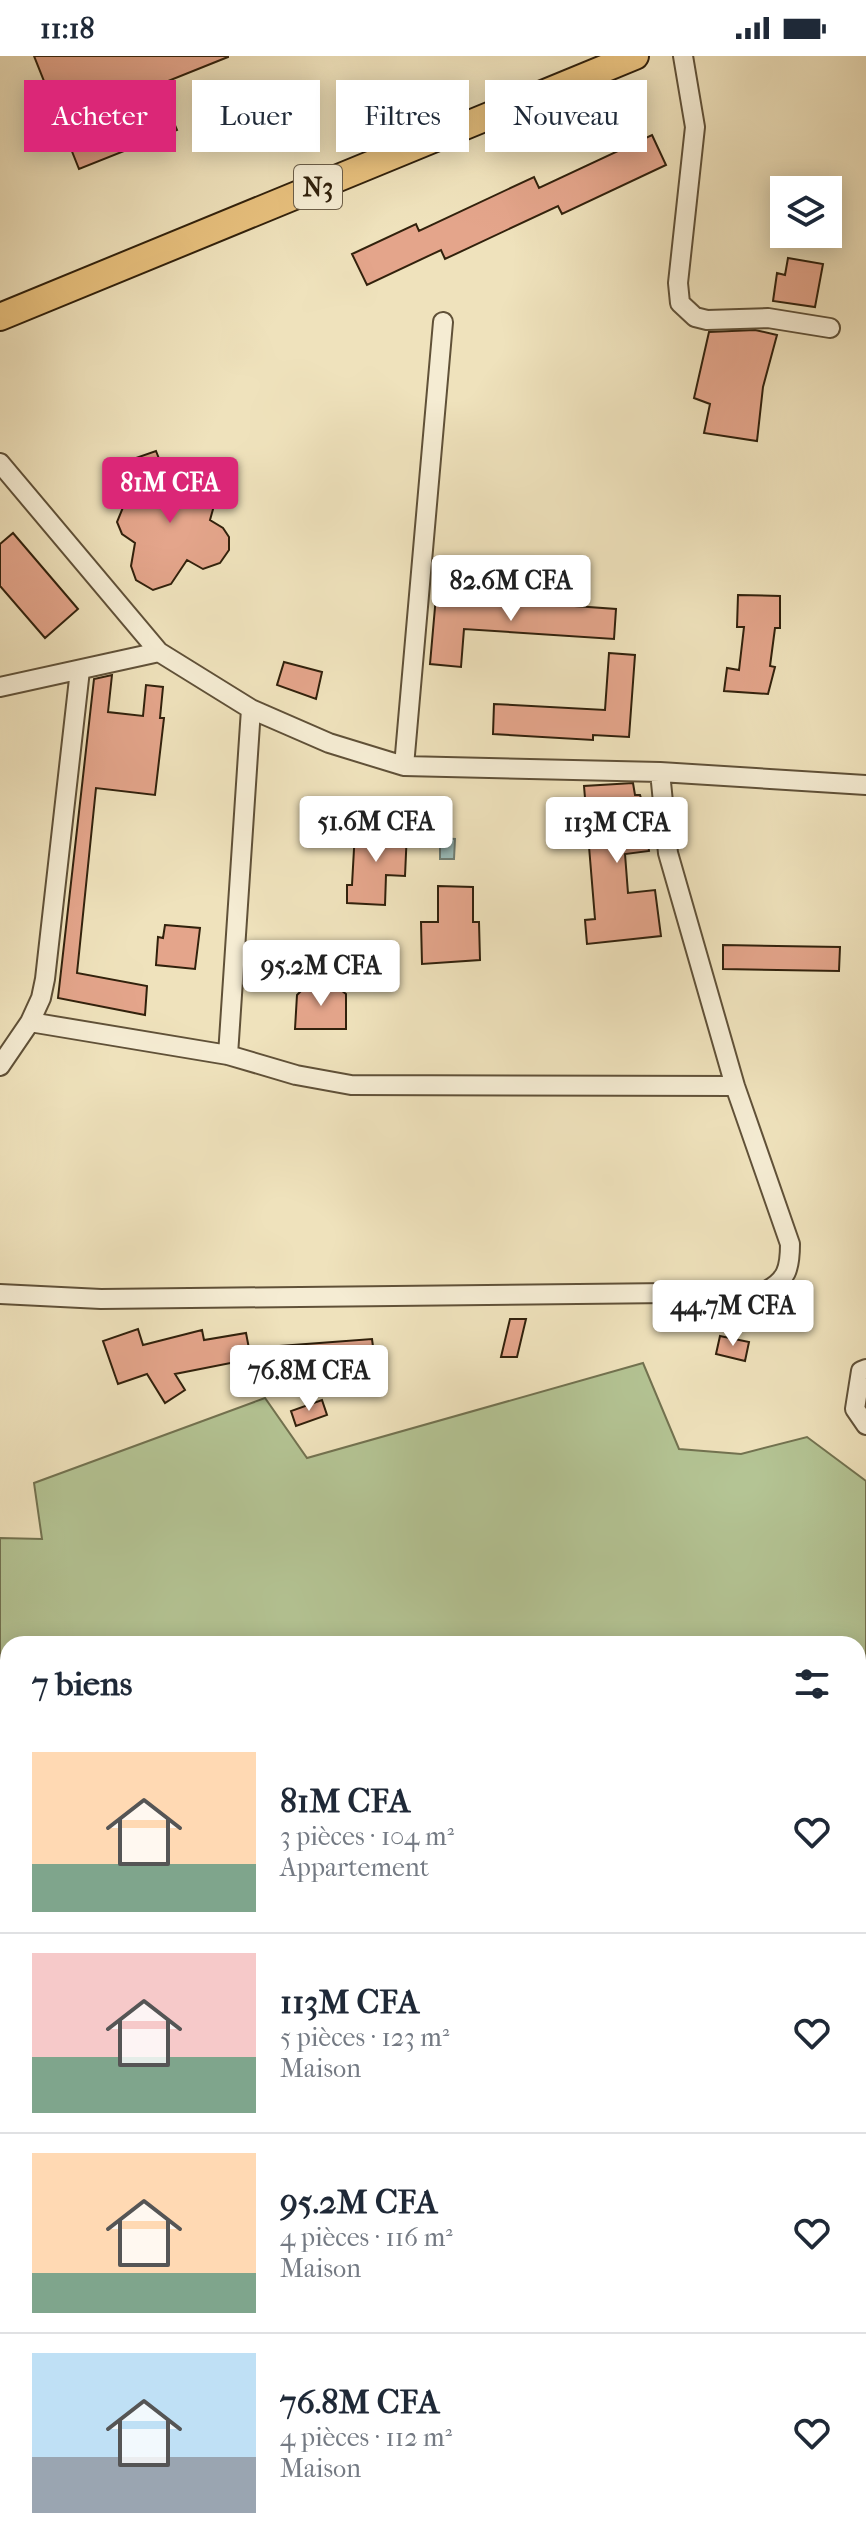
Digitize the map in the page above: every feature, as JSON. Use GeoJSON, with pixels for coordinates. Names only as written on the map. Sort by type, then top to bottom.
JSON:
{"type":"FeatureCollection","features":[{"type":"Feature","properties":{"kind":"highway","name":"N3"},"geometry":{"type":"LineString","coordinates":[[0,317],[618,59]]}},
{"type":"Feature","properties":{"kind":"street"},"geometry":{"type":"LineString","coordinates":[[683,56],[695,127],[678,283],[680,303],[695,317],[707,320],[768,318],[830,328]]}},
{"type":"Feature","properties":{"kind":"street"},"geometry":{"type":"LineString","coordinates":[[404,766],[443,322]]}},
{"type":"Feature","properties":{"kind":"street"},"geometry":{"type":"LineString","coordinates":[[0,463],[159,652],[251,709],[329,743],[404,766],[660,772],[866,785]]}},
{"type":"Feature","properties":{"kind":"street"},"geometry":{"type":"LineString","coordinates":[[0,687],[159,652]]}},
{"type":"Feature","properties":{"kind":"street"},"geometry":{"type":"LineString","coordinates":[[0,1066],[30,1022],[41,998],[45,979],[80,670]]}},
{"type":"Feature","properties":{"kind":"street"},"geometry":{"type":"LineString","coordinates":[[228,1055],[251,709]]}},
{"type":"Feature","properties":{"kind":"street"},"geometry":{"type":"LineString","coordinates":[[0,1294],[101,1299],[233,1295],[764,1292],[781,1284],[790,1267],[790,1244],[735,1086],[668,853],[660,772]]}},
{"type":"Feature","properties":{"kind":"street"},"geometry":{"type":"LineString","coordinates":[[30,1022],[228,1055],[296,1075],[351,1085],[735,1086]]}},
{"type":"Feature","properties":{"kind":"street"},"geometry":{"type":"LineString","coordinates":[[866,1369],[861,1371],[855,1409],[866,1425]]}},
{"type":"Feature","properties":{"kind":"green space"},"geometry":{"type":"Polygon","coordinates":[[[643,1363],[679,1449],[741,1454],[807,1437],[866,1481],[866,1636],[0,1636],[0,1538],[42,1539],[34,1483],[265,1398],[307,1458],[643,1363]]]}},
{"type":"Feature","properties":{"kind":"water"},"geometry":{"type":"Polygon","coordinates":[[[440,838],[455,839],[454,859],[440,859],[440,838]]]}},
{"type":"Feature","properties":{"kind":"building"},"geometry":{"type":"Polygon","coordinates":[[[34,56],[228,56],[170,80],[44,80],[34,56]]]}},
{"type":"Feature","properties":{"kind":"building"},"geometry":{"type":"Polygon","coordinates":[[[652,135],[666,165],[562,214],[558,206],[445,259],[441,250],[367,285],[352,254],[416,224],[419,231],[534,177],[539,188],[616,152],[647,152],[647,137],[652,135]]]}},
{"type":"Feature","properties":{"kind":"building"},"geometry":{"type":"Polygon","coordinates":[[[72,152],[122,152],[79,169],[72,152]]]}},
{"type":"Feature","properties":{"kind":"building"},"geometry":{"type":"Polygon","coordinates":[[[788,258],[823,264],[815,307],[773,301],[777,273],[785,275],[788,258]]]}},
{"type":"Feature","properties":{"kind":"building"},"geometry":{"type":"Polygon","coordinates":[[[755,330],[777,335],[763,387],[757,441],[704,433],[710,404],[694,398],[709,332],[755,330]]]}},
{"type":"Feature","properties":{"kind":"building"},"geometry":{"type":"Polygon","coordinates":[[[156,451],[169,484],[193,475],[211,488],[215,502],[210,520],[223,528],[229,537],[229,550],[220,563],[203,569],[187,560],[171,584],[153,590],[136,580],[131,566],[135,543],[122,534],[117,522],[126,500],[143,494],[130,460],[156,451]]]}},
{"type":"Feature","properties":{"kind":"building"},"geometry":{"type":"Polygon","coordinates":[[[13,533],[78,609],[45,638],[0,586],[0,544],[13,533]]]}},
{"type":"Feature","properties":{"kind":"building"},"geometry":{"type":"Polygon","coordinates":[[[738,595],[780,596],[780,628],[775,628],[770,666],[775,667],[768,694],[724,691],[727,668],[739,670],[744,627],[737,627],[738,595]]]}},
{"type":"Feature","properties":{"kind":"building"},"geometry":{"type":"Polygon","coordinates":[[[436,596],[616,609],[614,639],[464,629],[461,667],[430,664],[436,596]]]}},
{"type":"Feature","properties":{"kind":"building"},"geometry":{"type":"Polygon","coordinates":[[[609,653],[635,655],[629,737],[593,735],[593,740],[493,734],[494,704],[605,710],[609,653]]]}},
{"type":"Feature","properties":{"kind":"building"},"geometry":{"type":"Polygon","coordinates":[[[284,662],[322,672],[316,699],[277,685],[284,662]]]}},
{"type":"Feature","properties":{"kind":"building"},"geometry":{"type":"Polygon","coordinates":[[[112,675],[108,712],[143,716],[146,685],[163,687],[160,718],[164,718],[155,795],[96,788],[77,973],[147,986],[145,1015],[58,998],[94,679],[112,675]]]}},
{"type":"Feature","properties":{"kind":"building"},"geometry":{"type":"Polygon","coordinates":[[[633,783],[635,795],[640,795],[643,805],[649,851],[625,854],[628,893],[655,890],[661,936],[587,944],[585,920],[595,919],[584,786],[633,783]]]}},
{"type":"Feature","properties":{"kind":"building"},"geometry":{"type":"Polygon","coordinates":[[[355,831],[407,831],[405,876],[386,875],[385,905],[347,903],[347,885],[352,885],[355,831]]]}},
{"type":"Feature","properties":{"kind":"building"},"geometry":{"type":"Polygon","coordinates":[[[438,886],[473,887],[473,922],[479,922],[480,960],[422,964],[421,922],[438,922],[438,886]]]}},
{"type":"Feature","properties":{"kind":"building"},"geometry":{"type":"Polygon","coordinates":[[[165,925],[200,928],[195,969],[156,965],[158,937],[163,938],[165,925]]]}},
{"type":"Feature","properties":{"kind":"building"},"geometry":{"type":"Polygon","coordinates":[[[723,945],[840,947],[839,971],[723,969],[723,945]]]}},
{"type":"Feature","properties":{"kind":"building"},"geometry":{"type":"Polygon","coordinates":[[[309,983],[332,983],[346,994],[346,1029],[295,1029],[297,995],[309,983]]]}},
{"type":"Feature","properties":{"kind":"building"},"geometry":{"type":"Polygon","coordinates":[[[510,1319],[526,1319],[517,1357],[501,1357],[510,1319]]]}},
{"type":"Feature","properties":{"kind":"building"},"geometry":{"type":"Polygon","coordinates":[[[138,1329],[143,1345],[202,1330],[204,1340],[246,1333],[251,1359],[175,1374],[185,1390],[165,1403],[147,1374],[118,1384],[103,1341],[138,1329]]]}},
{"type":"Feature","properties":{"kind":"building"},"geometry":{"type":"Polygon","coordinates":[[[720,1336],[749,1342],[745,1361],[716,1354],[720,1336]]]}},
{"type":"Feature","properties":{"kind":"building"},"geometry":{"type":"Polygon","coordinates":[[[372,1339],[374,1354],[273,1366],[267,1347],[372,1339]]]}},
{"type":"Feature","properties":{"kind":"building"},"geometry":{"type":"Polygon","coordinates":[[[322,1400],[327,1415],[296,1426],[291,1411],[322,1400]]]}}]}
